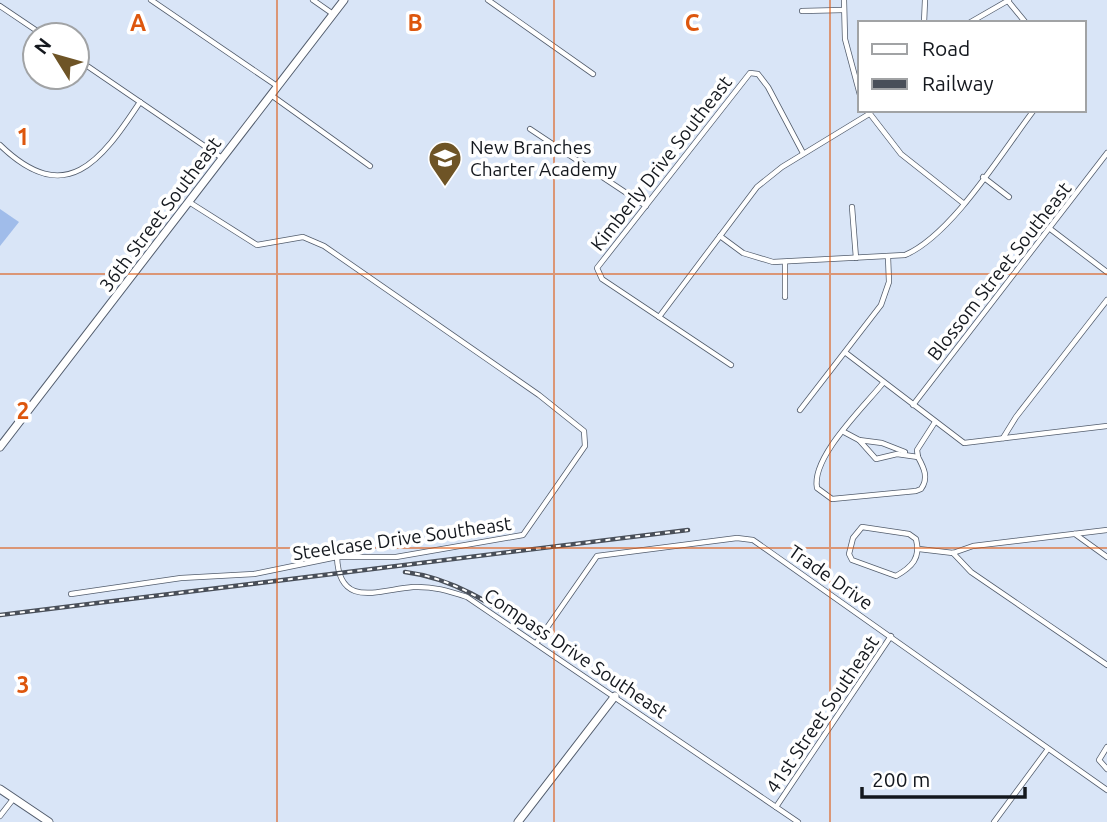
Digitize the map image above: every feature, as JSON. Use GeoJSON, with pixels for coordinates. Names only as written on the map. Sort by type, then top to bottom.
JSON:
{"type":"FeatureCollection","features":[{"type":"Feature","properties":{"kind":"street"},"geometry":{"type":"LineString","coordinates":[[151,0],[277,86]]}},
{"type":"Feature","properties":{"kind":"street"},"geometry":{"type":"LineString","coordinates":[[313,0],[333,14]]}},
{"type":"Feature","properties":{"kind":"street","name":"36th Street Southeast"},"geometry":{"type":"LineString","coordinates":[[0,447],[344,0]]}},
{"type":"Feature","properties":{"kind":"street"},"geometry":{"type":"LineString","coordinates":[[488,0],[593,74]]}},
{"type":"Feature","properties":{"kind":"street"},"geometry":{"type":"LineString","coordinates":[[844,0],[849,63],[858,89]]}},
{"type":"Feature","properties":{"kind":"street"},"geometry":{"type":"LineString","coordinates":[[924,21],[925,0]]}},
{"type":"Feature","properties":{"kind":"street"},"geometry":{"type":"LineString","coordinates":[[973,21],[1009,1],[1024,21]]}},
{"type":"Feature","properties":{"kind":"street"},"geometry":{"type":"LineString","coordinates":[[0,6],[22,21]]}},
{"type":"Feature","properties":{"kind":"street"},"geometry":{"type":"LineString","coordinates":[[802,11],[843,10]]}},
{"type":"Feature","properties":{"kind":"street"},"geometry":{"type":"LineString","coordinates":[[91,69],[222,158]]}},
{"type":"Feature","properties":{"kind":"street","name":"Kimberly Drive Southeast"},"geometry":{"type":"LineString","coordinates":[[659,318],[602,279],[596,272],[750,73],[758,74],[768,87],[803,153]]}},
{"type":"Feature","properties":{"kind":"street"},"geometry":{"type":"LineString","coordinates":[[271,95],[370,166]]}},
{"type":"Feature","properties":{"kind":"street"},"geometry":{"type":"LineString","coordinates":[[0,145],[15,160],[39,173],[69,175],[83,170],[105,153],[140,102]]}},
{"type":"Feature","properties":{"kind":"street"},"geometry":{"type":"LineString","coordinates":[[731,365],[659,318],[757,187],[803,153],[868,112],[901,154],[963,203]]}},
{"type":"Feature","properties":{"kind":"street"},"geometry":{"type":"LineString","coordinates":[[720,236],[743,253],[760,261],[888,257],[921,248],[943,229],[1032,112]]}},
{"type":"Feature","properties":{"kind":"street"},"geometry":{"type":"LineString","coordinates":[[530,129],[646,206]]}},
{"type":"Feature","properties":{"kind":"street","name":"Blossom Street Southeast"},"geometry":{"type":"LineString","coordinates":[[913,405],[1107,153]]}},
{"type":"Feature","properties":{"kind":"street"},"geometry":{"type":"LineString","coordinates":[[983,177],[1009,197]]}},
{"type":"Feature","properties":{"kind":"street","name":"Steelcase Drive Southeast"},"geometry":{"type":"LineString","coordinates":[[71,594],[181,578],[254,574],[337,557],[396,557],[523,535],[585,446],[584,431],[538,395],[324,246],[303,237],[257,244],[189,202]]}},
{"type":"Feature","properties":{"kind":"street"},"geometry":{"type":"LineString","coordinates":[[852,207],[856,258]]}},
{"type":"Feature","properties":{"kind":"street"},"geometry":{"type":"LineString","coordinates":[[1049,228],[1107,272]]}},
{"type":"Feature","properties":{"kind":"street"},"geometry":{"type":"LineString","coordinates":[[800,410],[881,305],[889,282],[888,257]]}},
{"type":"Feature","properties":{"kind":"street"},"geometry":{"type":"LineString","coordinates":[[785,262],[785,296]]}},
{"type":"Feature","properties":{"kind":"street"},"geometry":{"type":"LineString","coordinates":[[1003,439],[1016,417],[1107,299]]}},
{"type":"Feature","properties":{"kind":"street"},"geometry":{"type":"LineString","coordinates":[[846,353],[964,443],[1107,426]]}},
{"type":"Feature","properties":{"kind":"street"},"geometry":{"type":"LineString","coordinates":[[883,383],[825,456],[816,478],[817,488],[832,499],[921,489],[925,470],[917,450],[935,422]]}},
{"type":"Feature","properties":{"kind":"street"},"geometry":{"type":"LineString","coordinates":[[844,432],[859,440],[876,459],[909,454]]}},
{"type":"Feature","properties":{"kind":"street"},"geometry":{"type":"LineString","coordinates":[[859,440],[882,443],[918,457]]}},
{"type":"Feature","properties":{"kind":"street"},"geometry":{"type":"LineString","coordinates":[[862,527],[909,534],[916,539],[919,549],[915,562],[896,576],[852,560],[849,554],[853,538],[862,527]]}},
{"type":"Feature","properties":{"kind":"street"},"geometry":{"type":"LineString","coordinates":[[919,549],[953,553],[961,548],[1107,530]]}},
{"type":"Feature","properties":{"kind":"street"},"geometry":{"type":"LineString","coordinates":[[1074,534],[1107,556]]}},
{"type":"Feature","properties":{"kind":"street","name":"Trade Drive"},"geometry":{"type":"LineString","coordinates":[[537,642],[597,556],[737,538],[762,544],[1107,790]]}},
{"type":"Feature","properties":{"kind":"street"},"geometry":{"type":"LineString","coordinates":[[953,553],[971,572],[1107,665]]}},
{"type":"Feature","properties":{"kind":"street","name":"Compass Drive Southeast"},"geometry":{"type":"LineString","coordinates":[[337,557],[338,575],[344,586],[352,590],[364,593],[440,588],[467,597],[537,642],[797,822]]}},
{"type":"Feature","properties":{"kind":"street","name":"41st Street Southeast"},"geometry":{"type":"LineString","coordinates":[[776,807],[891,636]]}},
{"type":"Feature","properties":{"kind":"street"},"geometry":{"type":"LineString","coordinates":[[518,822],[615,696]]}},
{"type":"Feature","properties":{"kind":"street"},"geometry":{"type":"LineString","coordinates":[[1107,747],[1100,757],[1100,764],[1107,769]]}},
{"type":"Feature","properties":{"kind":"street"},"geometry":{"type":"LineString","coordinates":[[994,822],[1048,749]]}},
{"type":"Feature","properties":{"kind":"street"},"geometry":{"type":"LineString","coordinates":[[0,789],[49,822]]}},
{"type":"Feature","properties":{"kind":"street"},"geometry":{"type":"LineString","coordinates":[[0,816],[14,798]]}},
{"type":"Feature","properties":{"kind":"shaded area"},"geometry":{"type":"Polygon","coordinates":[[[0,209],[19,222],[0,246],[0,209]]]}},
{"type":"Feature","properties":{"kind":"railway"},"geometry":{"type":"LineString","coordinates":[[0,615],[688,530]]}},
{"type":"Feature","properties":{"kind":"railway"},"geometry":{"type":"LineString","coordinates":[[405,572],[456,586],[487,602],[531,631]]}},
{"type":"Feature","properties":{"kind":"place","name":"New Branches Charter Academy"},"geometry":{"type":"Point","coordinates":[445,188]}}]}
